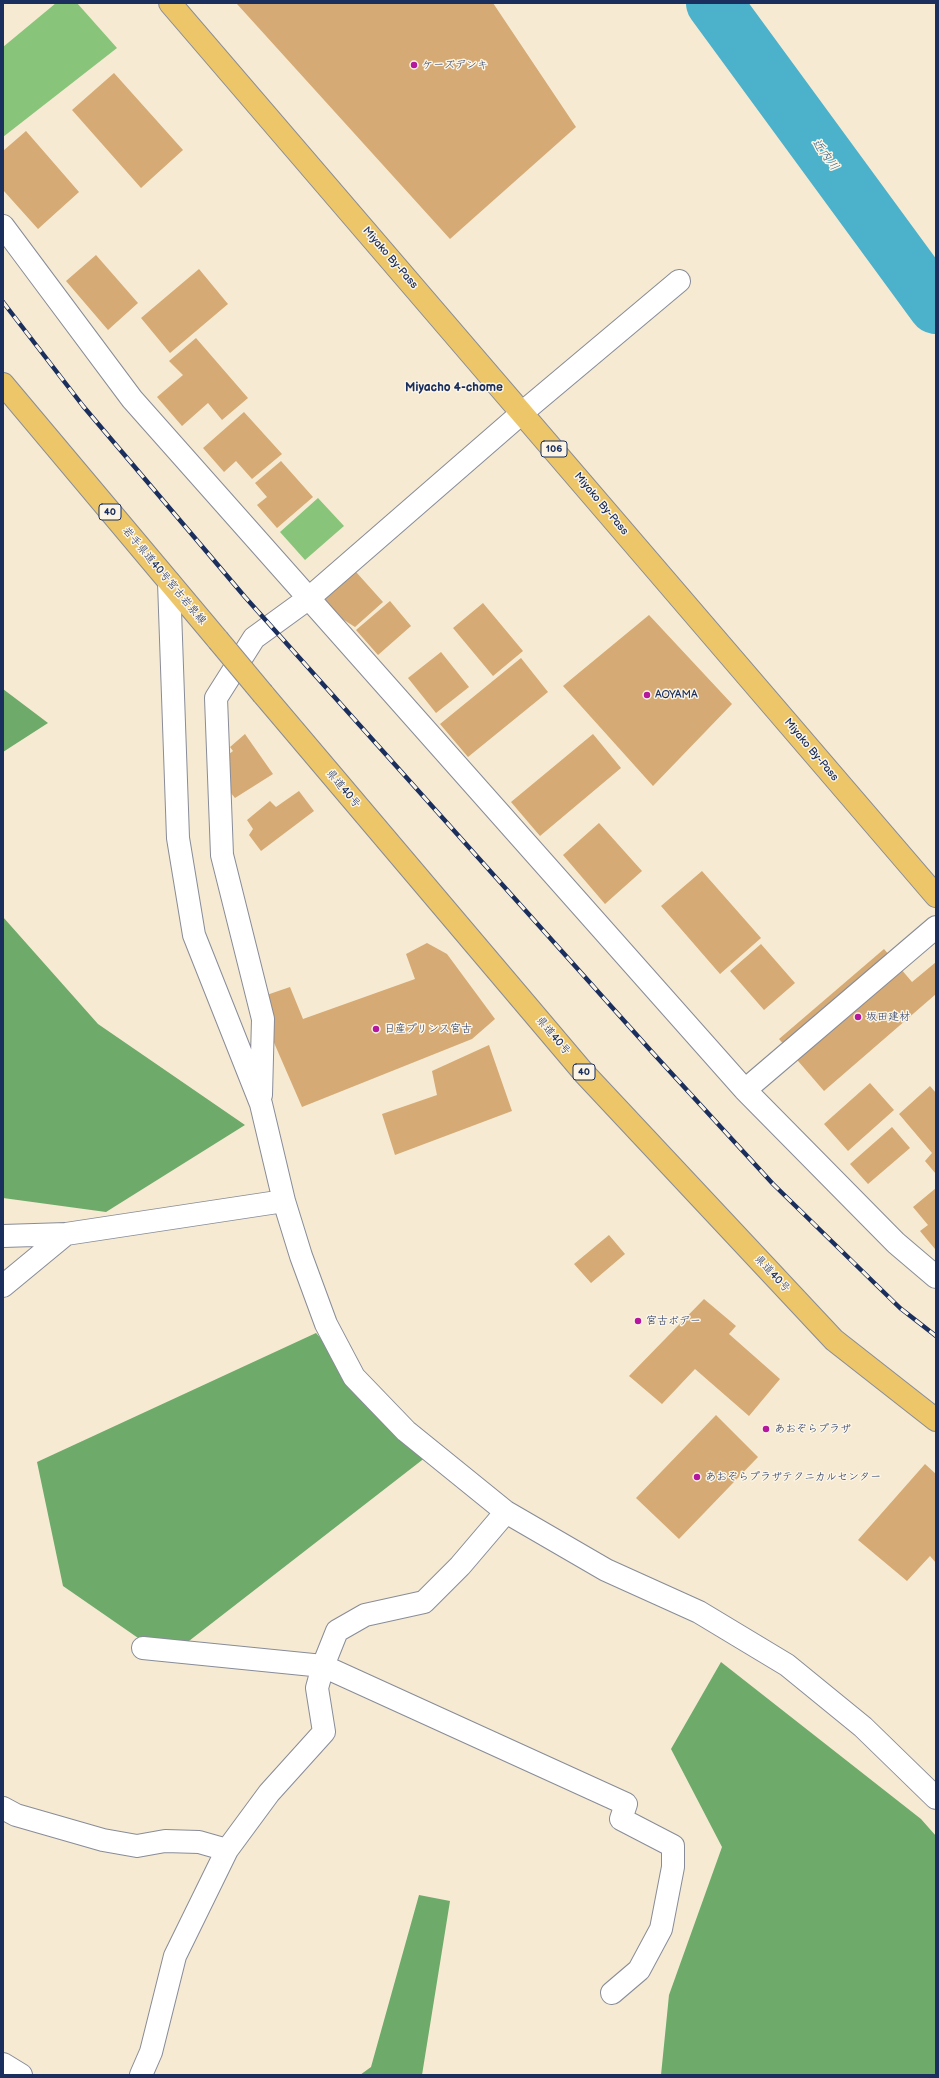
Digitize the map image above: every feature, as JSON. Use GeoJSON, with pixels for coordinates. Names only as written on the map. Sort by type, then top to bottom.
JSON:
{"type":"FeatureCollection","features":[{"type":"Feature","properties":{"kind":"main road","name":"Miyako By-Pass"},"geometry":{"type":"LineString","coordinates":[[170,3],[523,412],[936,896]]}},
{"type":"Feature","properties":{"kind":"main road","name":"岩手県道40号宮古岩泉線"},"geometry":{"type":"LineString","coordinates":[[3,384],[263,694]]}},
{"type":"Feature","properties":{"kind":"main road","name":"県道40号"},"geometry":{"type":"LineString","coordinates":[[263,694],[584,1073],[834,1340],[936,1420]]}},
{"type":"Feature","properties":{"kind":"street"},"geometry":{"type":"LineString","coordinates":[[3,226],[132,400],[745,1090],[896,1243],[936,1277]]}},
{"type":"Feature","properties":{"kind":"street"},"geometry":{"type":"LineString","coordinates":[[261,1104],[263,1019],[222,855],[216,698],[254,638],[309,598],[523,412],[679,281]]}},
{"type":"Feature","properties":{"kind":"street"},"geometry":{"type":"LineString","coordinates":[[169,582],[178,838],[194,935],[261,1104],[284,1201],[301,1256],[326,1324],[354,1377],[406,1431],[506,1512],[606,1570],[700,1612],[787,1665],[863,1727],[936,1798]]}},
{"type":"Feature","properties":{"kind":"street"},"geometry":{"type":"LineString","coordinates":[[745,1090],[936,927]]}},
{"type":"Feature","properties":{"kind":"street"},"geometry":{"type":"LineString","coordinates":[[3,1236],[66,1234],[284,1201]]}},
{"type":"Feature","properties":{"kind":"street"},"geometry":{"type":"LineString","coordinates":[[3,1286],[66,1234]]}},
{"type":"Feature","properties":{"kind":"street"},"geometry":{"type":"LineString","coordinates":[[141,2075],[151,2052],[175,1956],[227,1850],[269,1793],[324,1732],[317,1688],[323,1666],[337,1632],[365,1615],[424,1602],[460,1566],[506,1512]]}},
{"type":"Feature","properties":{"kind":"street"},"geometry":{"type":"LineString","coordinates":[[143,1648],[323,1666],[626,1804],[621,1819],[673,1846],[673,1867],[661,1929],[638,1970],[612,1994]]}},
{"type":"Feature","properties":{"kind":"street"},"geometry":{"type":"LineString","coordinates":[[3,1808],[16,1815],[103,1840],[137,1846],[165,1841],[199,1842],[227,1850]]}},
{"type":"Feature","properties":{"kind":"street"},"geometry":{"type":"LineString","coordinates":[[3,2064],[21,2075]]}},
{"type":"Feature","properties":{"kind":"green space"},"geometry":{"type":"Polygon","coordinates":[[[56,3],[77,3],[117,48],[3,137],[3,47],[56,3]]]}},
{"type":"Feature","properties":{"kind":"green space"},"geometry":{"type":"Polygon","coordinates":[[[318,498],[344,526],[305,560],[280,532],[318,498]]]}},
{"type":"Feature","properties":{"kind":"green space"},"geometry":{"type":"Polygon","coordinates":[[[3,689],[48,723],[3,752],[3,689]]]}},
{"type":"Feature","properties":{"kind":"green space"},"geometry":{"type":"Polygon","coordinates":[[[3,917],[98,1024],[245,1125],[106,1212],[3,1198],[3,917]]]}},
{"type":"Feature","properties":{"kind":"green space"},"geometry":{"type":"Polygon","coordinates":[[[316,1333],[426,1457],[167,1658],[63,1586],[37,1462],[316,1333]]]}},
{"type":"Feature","properties":{"kind":"green space"},"geometry":{"type":"Polygon","coordinates":[[[721,1662],[921,1819],[936,1836],[936,2075],[661,2075],[669,1995],[722,1847],[671,1749],[721,1662]]]}},
{"type":"Feature","properties":{"kind":"green space"},"geometry":{"type":"Polygon","coordinates":[[[419,1895],[450,1901],[422,2075],[360,2075],[371,2067],[419,1895]]]}},
{"type":"Feature","properties":{"kind":"building","name":"ケーズデンキ"},"geometry":{"type":"Polygon","coordinates":[[[493,3],[576,127],[450,239],[237,4],[493,3]]]}},
{"type":"Feature","properties":{"kind":"building"},"geometry":{"type":"Polygon","coordinates":[[[114,73],[183,150],[141,188],[72,110],[114,73]]]}},
{"type":"Feature","properties":{"kind":"building"},"geometry":{"type":"Polygon","coordinates":[[[26,131],[79,192],[38,229],[3,190],[3,151],[26,131]]]}},
{"type":"Feature","properties":{"kind":"building"},"geometry":{"type":"Polygon","coordinates":[[[96,255],[138,303],[108,330],[66,281],[96,255]]]}},
{"type":"Feature","properties":{"kind":"building"},"geometry":{"type":"Polygon","coordinates":[[[199,269],[228,304],[170,353],[141,318],[199,269]]]}},
{"type":"Feature","properties":{"kind":"building"},"geometry":{"type":"Polygon","coordinates":[[[196,338],[248,398],[222,420],[208,403],[182,426],[157,397],[183,375],[169,361],[196,338]]]}},
{"type":"Feature","properties":{"kind":"building"},"geometry":{"type":"Polygon","coordinates":[[[244,412],[282,454],[252,479],[236,461],[224,472],[203,448],[244,412]]]}},
{"type":"Feature","properties":{"kind":"building"},"geometry":{"type":"Polygon","coordinates":[[[281,461],[313,497],[277,528],[257,505],[267,497],[255,483],[281,461]]]}},
{"type":"Feature","properties":{"kind":"building"},"geometry":{"type":"Polygon","coordinates":[[[348,563],[383,602],[355,627],[309,598],[348,563]]]}},
{"type":"Feature","properties":{"kind":"building"},"geometry":{"type":"Polygon","coordinates":[[[390,601],[411,626],[378,655],[356,630],[390,601]]]}},
{"type":"Feature","properties":{"kind":"building"},"geometry":{"type":"Polygon","coordinates":[[[483,603],[523,651],[493,676],[453,628],[483,603]]]}},
{"type":"Feature","properties":{"kind":"building","name":"AOYAMA"},"geometry":{"type":"Polygon","coordinates":[[[649,615],[732,704],[653,786],[563,686],[649,615]]]}},
{"type":"Feature","properties":{"kind":"building"},"geometry":{"type":"Polygon","coordinates":[[[441,652],[469,687],[436,713],[408,678],[441,652]]]}},
{"type":"Feature","properties":{"kind":"building"},"geometry":{"type":"Polygon","coordinates":[[[521,658],[548,692],[468,757],[440,724],[521,658]]]}},
{"type":"Feature","properties":{"kind":"building"},"geometry":{"type":"Polygon","coordinates":[[[245,734],[273,774],[235,798],[225,786],[224,758],[233,751],[230,747],[245,734]]]}},
{"type":"Feature","properties":{"kind":"building"},"geometry":{"type":"Polygon","coordinates":[[[593,734],[621,768],[540,836],[511,802],[593,734]]]}},
{"type":"Feature","properties":{"kind":"building"},"geometry":{"type":"Polygon","coordinates":[[[299,791],[314,811],[261,851],[249,835],[253,829],[247,820],[270,801],[276,807],[299,791]]]}},
{"type":"Feature","properties":{"kind":"building"},"geometry":{"type":"Polygon","coordinates":[[[599,823],[642,871],[605,904],[563,855],[599,823]]]}},
{"type":"Feature","properties":{"kind":"building"},"geometry":{"type":"Polygon","coordinates":[[[702,871],[761,938],[720,974],[661,906],[702,871]]]}},
{"type":"Feature","properties":{"kind":"building","name":"日産プリンス宮古"},"geometry":{"type":"Polygon","coordinates":[[[427,943],[447,954],[495,1019],[472,1039],[302,1107],[255,999],[290,987],[303,1019],[415,979],[406,954],[427,943]]]}},
{"type":"Feature","properties":{"kind":"building"},"geometry":{"type":"Polygon","coordinates":[[[761,944],[795,983],[764,1010],[730,971],[761,944]]]}},
{"type":"Feature","properties":{"kind":"building","name":"坂田建材"},"geometry":{"type":"Polygon","coordinates":[[[884,949],[912,982],[936,962],[936,994],[824,1091],[779,1039],[884,949]]]}},
{"type":"Feature","properties":{"kind":"building"},"geometry":{"type":"Polygon","coordinates":[[[489,1045],[512,1111],[395,1155],[382,1114],[437,1095],[432,1071],[489,1045]]]}},
{"type":"Feature","properties":{"kind":"building"},"geometry":{"type":"Polygon","coordinates":[[[870,1083],[894,1110],[848,1151],[824,1124],[870,1083]]]}},
{"type":"Feature","properties":{"kind":"building"},"geometry":{"type":"Polygon","coordinates":[[[930,1086],[936,1093],[936,1174],[925,1161],[932,1153],[899,1114],[930,1086]]]}},
{"type":"Feature","properties":{"kind":"building"},"geometry":{"type":"Polygon","coordinates":[[[892,1127],[910,1148],[868,1184],[850,1164],[892,1127]]]}},
{"type":"Feature","properties":{"kind":"building"},"geometry":{"type":"Polygon","coordinates":[[[936,1188],[935,1249],[920,1231],[928,1225],[913,1207],[936,1188]]]}},
{"type":"Feature","properties":{"kind":"building"},"geometry":{"type":"Polygon","coordinates":[[[609,1235],[625,1254],[591,1283],[574,1264],[609,1235]]]}},
{"type":"Feature","properties":{"kind":"building"},"geometry":{"type":"Polygon","coordinates":[[[704,1299],[736,1326],[729,1334],[780,1379],[749,1416],[695,1369],[662,1404],[629,1376],[704,1299]]]}},
{"type":"Feature","properties":{"kind":"building","name":"あおぞらプラザテクニカルセンター"},"geometry":{"type":"Polygon","coordinates":[[[716,1415],[758,1457],[679,1539],[636,1498],[716,1415]]]}},
{"type":"Feature","properties":{"kind":"building"},"geometry":{"type":"Polygon","coordinates":[[[925,1464],[936,1474],[936,1563],[930,1556],[907,1581],[858,1540],[925,1464]]]}},
{"type":"Feature","properties":{"kind":"waterway","name":"近内川"},"geometry":{"type":"LineString","coordinates":[[714,3],[936,306]]}},
{"type":"Feature","properties":{"kind":"railway"},"geometry":{"type":"LineString","coordinates":[[3,302],[83,406],[245,597],[652,1052],[773,1184],[900,1308],[936,1336]]}},
{"type":"Feature","properties":{"kind":"place","name":"ケーズデンキ"},"geometry":{"type":"Point","coordinates":[414,65]}},
{"type":"Feature","properties":{"kind":"place","name":"AOYAMA"},"geometry":{"type":"Point","coordinates":[647,695]}},
{"type":"Feature","properties":{"kind":"place","name":"坂田建材"},"geometry":{"type":"Point","coordinates":[858,1017]}},
{"type":"Feature","properties":{"kind":"place","name":"日産プリンス宮古"},"geometry":{"type":"Point","coordinates":[376,1029]}},
{"type":"Feature","properties":{"kind":"place","name":"宮古ボデー"},"geometry":{"type":"Point","coordinates":[638,1321]}},
{"type":"Feature","properties":{"kind":"place","name":"あおぞらプラザ"},"geometry":{"type":"Point","coordinates":[766,1429]}},
{"type":"Feature","properties":{"kind":"place","name":"あおぞらプラザテクニカルセンター"},"geometry":{"type":"Point","coordinates":[697,1477]}},
{"type":"Feature","properties":{"kind":"district","name":"Miyacho 4-chome"},"geometry":{"type":"Point","coordinates":[454,388]}}]}
